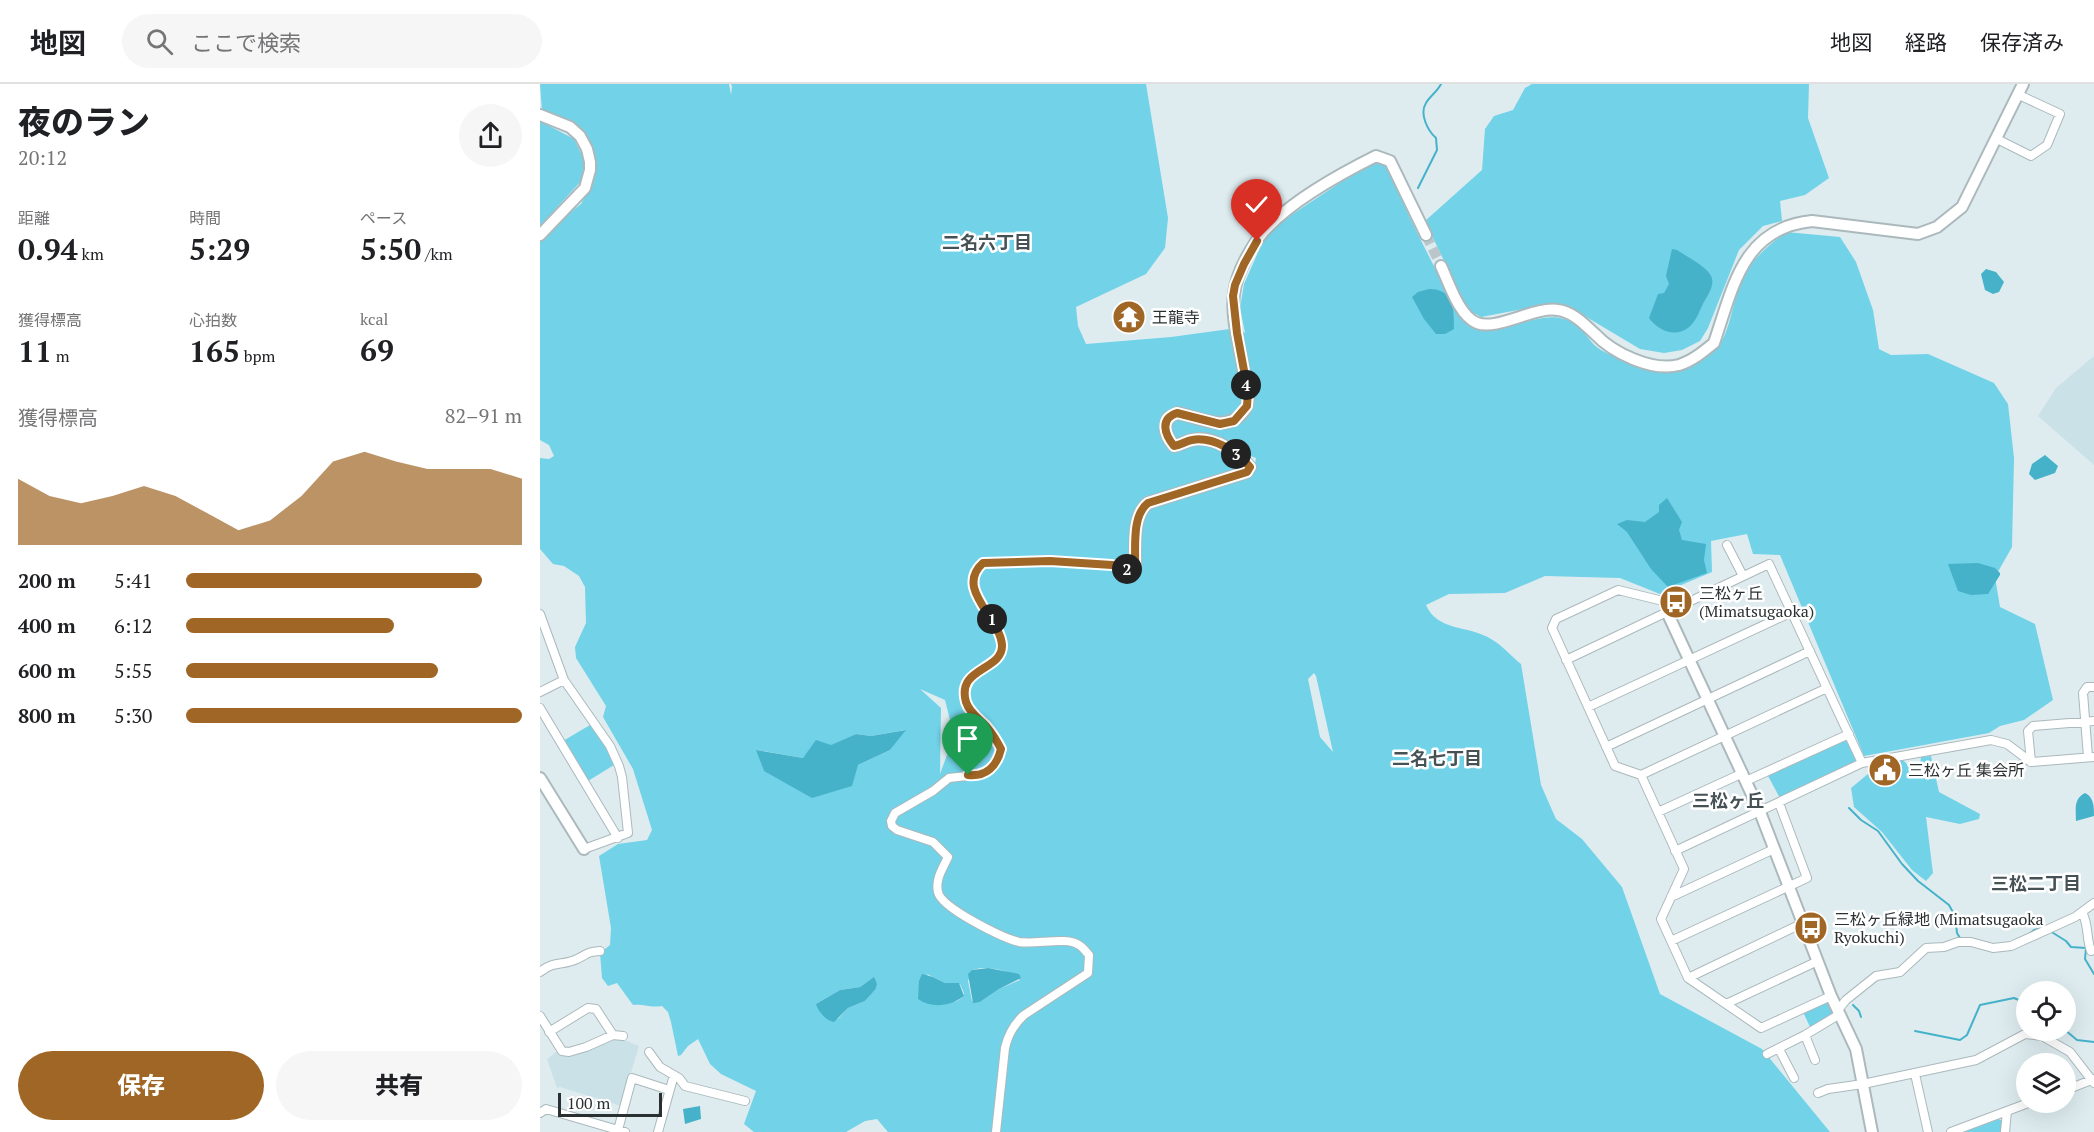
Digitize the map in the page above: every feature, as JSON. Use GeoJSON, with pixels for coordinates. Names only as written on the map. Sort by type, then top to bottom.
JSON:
{"type":"FeatureCollection","features":[{"type":"Feature","properties":{"kind":"street"},"geometry":{"type":"LineString","coordinates":[[1441,266],[1463,313],[1478,324],[1488,324],[1557,309],[1571,314],[1607,344],[1625,355],[1656,366],[1678,365],[1703,352],[1714,343],[1744,262],[1752,249],[1773,233],[1798,222],[1812,221],[1832,222],[1859,228],[1925,233],[1938,227],[1962,207],[1996,139],[2021,89],[2061,114],[2047,145],[2031,156],[1996,139]]}},
{"type":"Feature","properties":{"kind":"street"},"geometry":{"type":"LineString","coordinates":[[540,115],[570,127],[580,136],[589,156],[590,170],[585,188],[540,235]]}},
{"type":"Feature","properties":{"kind":"street"},"geometry":{"type":"LineString","coordinates":[[996,1132],[1008,1036],[1016,1022],[1024,1015],[1088,973],[1089,955],[1079,945],[1070,941],[1038,944],[1018,942],[961,915],[943,903],[938,894],[937,882],[948,857],[933,842],[897,830],[892,826],[891,821],[895,813],[933,791],[949,778],[984,774],[999,756],[1001,749],[993,735],[973,714],[966,702],[966,686],[970,678],[997,659],[1002,647],[1000,633],[982,605],[975,589],[973,580],[978,568],[983,563],[1050,561],[1112,565],[1135,570],[1137,527],[1142,508],[1148,503],[1247,472],[1250,467],[1228,447],[1192,440],[1174,446],[1167,437],[1165,428],[1168,418],[1177,413],[1220,424],[1234,421],[1247,406],[1248,392],[1233,296],[1235,285],[1244,264],[1269,226],[1293,206],[1338,176],[1376,156],[1390,161],[1426,235]]}},
{"type":"Feature","properties":{"kind":"street"},"geometry":{"type":"LineString","coordinates":[[1727,545],[1743,576]]}},
{"type":"Feature","properties":{"kind":"street"},"geometry":{"type":"LineString","coordinates":[[1566,660],[1769,564],[1862,763]]}},
{"type":"Feature","properties":{"kind":"street"},"geometry":{"type":"LineString","coordinates":[[1827,688],[1725,736],[1641,775],[1615,766],[1552,628],[1556,619],[1618,590],[1663,601],[1672,610],[1689,659],[1708,699],[1725,736],[1744,777],[1760,812],[1831,996],[1856,1049],[1872,1132]]}},
{"type":"Feature","properties":{"kind":"street"},"geometry":{"type":"LineString","coordinates":[[1588,707],[1792,612]]}},
{"type":"Feature","properties":{"kind":"street"},"geometry":{"type":"LineString","coordinates":[[540,614],[564,680],[610,746],[620,766],[628,833],[584,849],[540,778]]}},
{"type":"Feature","properties":{"kind":"street"},"geometry":{"type":"LineString","coordinates":[[1606,747],[1810,651]]}},
{"type":"Feature","properties":{"kind":"street"},"geometry":{"type":"LineString","coordinates":[[540,692],[564,680]]}},
{"type":"Feature","properties":{"kind":"street"},"geometry":{"type":"LineString","coordinates":[[1675,850],[1862,763],[1991,740],[2007,744],[2031,762],[2091,757],[2083,693],[2087,687],[2094,687]]}},
{"type":"Feature","properties":{"kind":"street"},"geometry":{"type":"LineString","coordinates":[[540,708],[618,838]]}},
{"type":"Feature","properties":{"kind":"street"},"geometry":{"type":"LineString","coordinates":[[2031,762],[2028,731],[2033,726],[2094,721]]}},
{"type":"Feature","properties":{"kind":"street"},"geometry":{"type":"LineString","coordinates":[[1658,812],[1849,734]]}},
{"type":"Feature","properties":{"kind":"street"},"geometry":{"type":"LineString","coordinates":[[1641,775],[1684,870],[1661,919],[1688,978],[1761,1028],[1831,996]]}},
{"type":"Feature","properties":{"kind":"street"},"geometry":{"type":"LineString","coordinates":[[1671,941],[1807,878],[1779,803]]}},
{"type":"Feature","properties":{"kind":"street"},"geometry":{"type":"LineString","coordinates":[[1671,897],[1774,849]]}},
{"type":"Feature","properties":{"kind":"street"},"geometry":{"type":"LineString","coordinates":[[1767,1054],[1805,1035],[1839,1012],[1846,1000],[1876,976],[1900,972],[1926,948],[1964,942],[1994,948],[2011,946],[2075,917],[2094,903]]}},
{"type":"Feature","properties":{"kind":"street"},"geometry":{"type":"LineString","coordinates":[[2082,912],[2087,925],[2088,945],[2091,951],[2094,950]]}},
{"type":"Feature","properties":{"kind":"street"},"geometry":{"type":"LineString","coordinates":[[1688,978],[1803,923]]}},
{"type":"Feature","properties":{"kind":"street"},"geometry":{"type":"LineString","coordinates":[[540,972],[554,963],[576,959],[585,953],[600,951]]}},
{"type":"Feature","properties":{"kind":"street"},"geometry":{"type":"LineString","coordinates":[[1726,1004],[1818,961]]}},
{"type":"Feature","properties":{"kind":"street"},"geometry":{"type":"LineString","coordinates":[[549,1032],[588,1008],[596,1009],[613,1035]]}},
{"type":"Feature","properties":{"kind":"street"},"geometry":{"type":"LineString","coordinates":[[540,1016],[562,1051],[569,1052],[613,1035],[623,1036]]}},
{"type":"Feature","properties":{"kind":"street"},"geometry":{"type":"LineString","coordinates":[[1818,1093],[1828,1089],[1915,1074],[1976,1060],[2025,1034],[2042,1036],[2070,1052],[2093,1080],[2076,1086]]}},
{"type":"Feature","properties":{"kind":"street"},"geometry":{"type":"LineString","coordinates":[[1805,1035],[1815,1060]]}},
{"type":"Feature","properties":{"kind":"street"},"geometry":{"type":"LineString","coordinates":[[1779,1049],[1794,1078]]}},
{"type":"Feature","properties":{"kind":"street"},"geometry":{"type":"LineString","coordinates":[[649,1052],[660,1067],[674,1075],[686,1086],[745,1101]]}},
{"type":"Feature","properties":{"kind":"street"},"geometry":{"type":"LineString","coordinates":[[1915,1074],[1928,1132]]}},
{"type":"Feature","properties":{"kind":"street"},"geometry":{"type":"LineString","coordinates":[[658,1132],[674,1075]]}},
{"type":"Feature","properties":{"kind":"street"},"geometry":{"type":"LineString","coordinates":[[540,1113],[546,1109],[621,1131],[632,1078],[669,1090]]}},
{"type":"Feature","properties":{"kind":"street"},"geometry":{"type":"LineString","coordinates":[[1951,1132],[2016,1108]]}},
{"type":"Feature","properties":{"kind":"street"},"geometry":{"type":"LineString","coordinates":[[2005,1132],[2007,1111]]}},
{"type":"Feature","properties":{"kind":"shaded area"},"geometry":{"type":"Polygon","coordinates":[[[540,84],[729,84],[731,95],[731,84],[1146,84],[1168,218],[1165,248],[1146,274],[1076,307],[1078,326],[1086,344],[1171,337],[1237,328],[1245,333],[1240,308],[1244,284],[1263,241],[1279,223],[1373,161],[1387,166],[1455,308],[1471,327],[1490,330],[1541,318],[1564,319],[1576,325],[1598,348],[1605,352],[1658,371],[1683,369],[1714,352],[1729,324],[1737,292],[1745,274],[1760,254],[1786,232],[1840,237],[1856,262],[1873,310],[1879,349],[1891,355],[1928,354],[1994,383],[2008,404],[2014,458],[2012,547],[1995,577],[2000,607],[2035,624],[2053,700],[2024,720],[2000,726],[1989,733],[1864,756],[1780,555],[1753,554],[1747,534],[1711,541],[1712,572],[1660,594],[1620,578],[1545,576],[1505,593],[1449,594],[1426,605],[1438,620],[1491,639],[1521,664],[1541,785],[1556,819],[1582,839],[1622,887],[1660,994],[1762,1049],[1830,1132],[888,1132],[877,1119],[865,1121],[846,1132],[754,1132],[744,1124],[756,1091],[721,1074],[710,1064],[698,1039],[678,1056],[668,1012],[662,1006],[633,1005],[617,983],[608,986],[602,978],[600,953],[610,945],[611,928],[599,856],[618,844],[647,840],[652,830],[633,769],[603,717],[606,706],[576,658],[575,647],[586,623],[585,587],[579,576],[564,566],[553,564],[540,549],[540,458],[549,459],[554,456],[549,445],[540,440],[540,236],[581,204],[594,180],[588,140],[572,121],[542,111],[540,84]],[[1245,454],[1240,477],[1253,474],[1256,458],[1245,454]],[[1314,673],[1308,679],[1320,737],[1333,752],[1314,673]],[[920,689],[941,708],[940,774],[954,736],[945,700],[920,689]],[[905,730],[871,736],[856,734],[803,758],[757,750],[764,771],[858,765],[890,750],[905,730]],[[981,968],[972,970],[968,981],[972,1001],[980,1002],[999,989],[1020,980],[1002,970],[981,968]],[[927,974],[939,1005],[957,1001],[963,997],[964,993],[960,984],[945,983],[927,974]],[[873,978],[860,987],[840,990],[816,1004],[838,1019],[848,1008],[865,1001],[875,990],[873,978]]]}},
{"type":"Feature","properties":{"kind":"shaded area"},"geometry":{"type":"Polygon","coordinates":[[[1532,84],[1809,84],[1808,118],[1829,178],[1805,195],[1780,201],[1782,221],[1763,226],[1739,250],[1708,328],[1700,341],[1682,350],[1664,353],[1640,349],[1578,312],[1544,305],[1481,317],[1467,309],[1425,221],[1482,170],[1485,129],[1494,116],[1513,110],[1525,88],[1532,84]]]}},
{"type":"Feature","properties":{"kind":"shaded area"},"geometry":{"type":"Polygon","coordinates":[[[540,121],[574,139],[584,159],[582,180],[540,226],[540,121]]]}},
{"type":"Feature","properties":{"kind":"shaded area"},"geometry":{"type":"Polygon","coordinates":[[[1672,249],[1701,265],[1712,280],[1710,291],[1694,321],[1688,328],[1676,332],[1664,330],[1649,318],[1658,294],[1664,293],[1669,284],[1666,276],[1672,249]]]}},
{"type":"Feature","properties":{"kind":"shaded area"},"geometry":{"type":"Polygon","coordinates":[[[1986,269],[1996,272],[2004,282],[1999,292],[1993,294],[1985,290],[1981,274],[1986,269]]]}},
{"type":"Feature","properties":{"kind":"shaded area"},"geometry":{"type":"Polygon","coordinates":[[[1429,289],[1443,292],[1451,301],[1454,329],[1445,334],[1436,334],[1424,319],[1412,297],[1418,292],[1429,289]]]}},
{"type":"Feature","properties":{"kind":"shaded area"},"geometry":{"type":"Polygon","coordinates":[[[2094,356],[2094,465],[2038,416],[2056,388],[2094,356]]]}},
{"type":"Feature","properties":{"kind":"shaded area"},"geometry":{"type":"Polygon","coordinates":[[[2045,455],[2058,466],[2055,473],[2035,480],[2029,474],[2032,464],[2045,455]]]}},
{"type":"Feature","properties":{"kind":"shaded area"},"geometry":{"type":"Polygon","coordinates":[[[1667,498],[1682,522],[1679,530],[1682,540],[1706,544],[1704,560],[1707,573],[1668,587],[1651,569],[1627,532],[1617,524],[1627,520],[1645,522],[1659,512],[1659,505],[1667,498]]]}},
{"type":"Feature","properties":{"kind":"shaded area"},"geometry":{"type":"Polygon","coordinates":[[[1978,563],[1995,568],[2000,573],[1988,594],[1971,595],[1958,591],[1948,564],[1978,563]]]}},
{"type":"Feature","properties":{"kind":"shaded area"},"geometry":{"type":"Polygon","coordinates":[[[590,725],[602,740],[614,765],[588,781],[563,741],[590,725]]]}},
{"type":"Feature","properties":{"kind":"shaded area"},"geometry":{"type":"Polygon","coordinates":[[[906,730],[890,750],[858,765],[852,786],[812,798],[764,771],[756,750],[803,758],[816,740],[831,745],[856,734],[871,736],[906,730]]]}},
{"type":"Feature","properties":{"kind":"shaded area"},"geometry":{"type":"Polygon","coordinates":[[[1845,739],[1858,762],[1782,802],[1767,774],[1845,739]]]}},
{"type":"Feature","properties":{"kind":"shaded area"},"geometry":{"type":"Polygon","coordinates":[[[1931,756],[1939,792],[1980,814],[1979,819],[1960,824],[1926,817],[1933,873],[1926,881],[1912,870],[1882,832],[1854,807],[1851,788],[1880,764],[1903,760],[1919,777],[1921,757],[1931,756]]]}},
{"type":"Feature","properties":{"kind":"shaded area"},"geometry":{"type":"Polygon","coordinates":[[[2085,793],[2092,800],[2094,816],[2076,821],[2077,802],[2085,793]]]}},
{"type":"Feature","properties":{"kind":"shaded area"},"geometry":{"type":"Polygon","coordinates":[[[988,968],[1019,974],[1021,978],[980,1002],[973,1003],[968,974],[972,970],[988,968]]]}},
{"type":"Feature","properties":{"kind":"shaded area"},"geometry":{"type":"Polygon","coordinates":[[[922,974],[945,983],[959,983],[964,996],[941,1005],[923,1002],[918,999],[919,981],[922,974]]]}},
{"type":"Feature","properties":{"kind":"shaded area"},"geometry":{"type":"Polygon","coordinates":[[[874,977],[877,984],[875,990],[865,1001],[848,1008],[834,1022],[825,1018],[819,1010],[816,1004],[840,990],[860,987],[874,977]]]}},
{"type":"Feature","properties":{"kind":"shaded area"},"geometry":{"type":"Polygon","coordinates":[[[1827,1001],[1835,1014],[1811,1029],[1803,1012],[1827,1001]]]}},
{"type":"Feature","properties":{"kind":"shaded area"},"geometry":{"type":"Polygon","coordinates":[[[615,1039],[639,1046],[621,1106],[557,1088],[547,1059],[556,1052],[569,1056],[615,1039]]]}},
{"type":"Feature","properties":{"kind":"shaded area"},"geometry":{"type":"Polygon","coordinates":[[[700,1106],[701,1119],[685,1124],[683,1109],[700,1106]]]}},
{"type":"Feature","properties":{"kind":"shaded area"},"geometry":{"type":"Polygon","coordinates":[[[1999,1119],[2002,1121],[2001,1132],[1963,1132],[1999,1119]]]}},
{"type":"Feature","properties":{"kind":"waterway"},"geometry":{"type":"LineString","coordinates":[[1418,188],[1437,150],[1436,138],[1425,122],[1424,107],[1441,84]]}},
{"type":"Feature","properties":{"kind":"waterway"},"geometry":{"type":"LineString","coordinates":[[1849,808],[1861,820],[1878,831],[1902,864],[1918,881],[1949,905],[1955,916],[1957,933],[1960,938],[1964,938]]}},
{"type":"Feature","properties":{"kind":"waterway"},"geometry":{"type":"LineString","coordinates":[[2029,934],[2042,928]]}},
{"type":"Feature","properties":{"kind":"waterway"},"geometry":{"type":"LineString","coordinates":[[2050,931],[2071,947],[2086,948],[2085,959],[2094,974]]}},
{"type":"Feature","properties":{"kind":"waterway"},"geometry":{"type":"LineString","coordinates":[[1915,1031],[1960,1040],[1967,1035],[1980,1005],[2016,999]]}},
{"type":"Feature","properties":{"kind":"waterway"},"geometry":{"type":"LineString","coordinates":[[1853,1005],[1861,1017]]}},
{"type":"Feature","properties":{"kind":"waterway"},"geometry":{"type":"LineString","coordinates":[[2076,1039],[2094,1042]]}},
{"type":"Feature","properties":{"kind":"tunnel"},"geometry":{"type":"LineString","coordinates":[[1426,235],[1441,266]]}},
{"type":"Feature","properties":{"kind":"place","name":"王龍寺"},"geometry":{"type":"Point","coordinates":[1129,317]}},
{"type":"Feature","properties":{"kind":"place","name":"三松ヶ丘 (Mimatsugaoka)"},"geometry":{"type":"Point","coordinates":[1676,602]}},
{"type":"Feature","properties":{"kind":"place","name":"三松ヶ丘 集会所"},"geometry":{"type":"Point","coordinates":[1885,770]}},
{"type":"Feature","properties":{"kind":"place","name":"三松ヶ丘緑地 (Mimatsugaoka Ryokuchi)"},"geometry":{"type":"Point","coordinates":[1811,928]}},
{"type":"Feature","properties":{"kind":"district","name":"二名六丁目"},"geometry":{"type":"Point","coordinates":[987,243]}},
{"type":"Feature","properties":{"kind":"district","name":"二名七丁目"},"geometry":{"type":"Point","coordinates":[1437,759]}},
{"type":"Feature","properties":{"kind":"district","name":"三松ヶ丘"},"geometry":{"type":"Point","coordinates":[1728,801]}},
{"type":"Feature","properties":{"kind":"district","name":"三松二丁目"},"geometry":{"type":"Point","coordinates":[2036,884]}},
{"type":"Feature","properties":{"kind":"route"},"geometry":{"type":"LineString","coordinates":[[968,775],[984,774],[996,762],[1001,749],[993,735],[973,714],[966,702],[966,686],[970,678],[997,659],[1002,647],[1000,633],[976,594],[973,580],[978,568],[983,563],[1050,561],[1112,565],[1135,570],[1138,517],[1142,508],[1148,503],[1247,472],[1250,467],[1222,444],[1192,440],[1174,446],[1165,432],[1166,422],[1172,414],[1177,413],[1220,424],[1234,421],[1247,406],[1248,392],[1233,296],[1244,264],[1257,241]]}}]}
